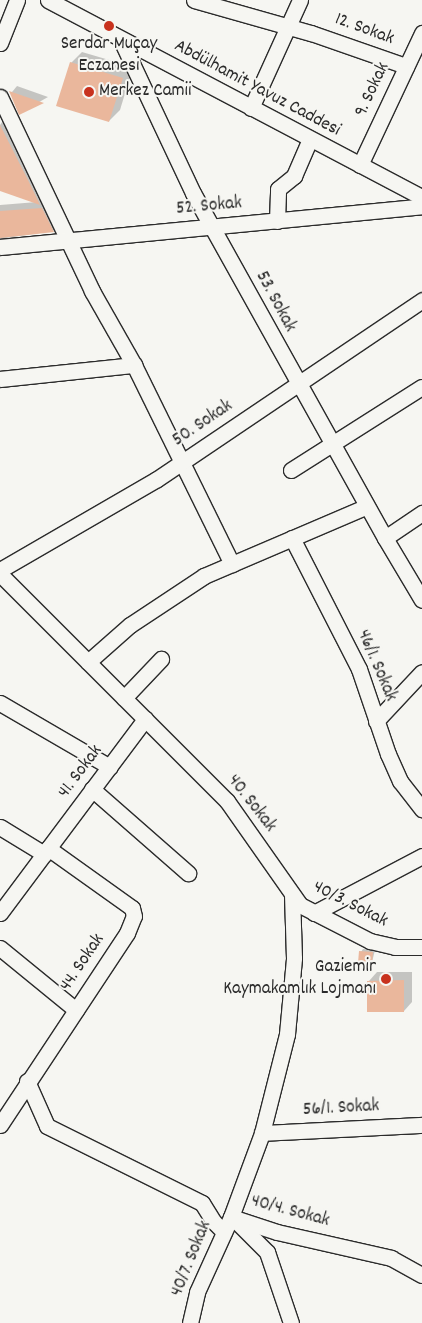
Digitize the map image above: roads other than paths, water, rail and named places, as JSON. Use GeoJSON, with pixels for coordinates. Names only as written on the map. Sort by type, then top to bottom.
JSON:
{"type":"FeatureCollection","features":[{"type":"Feature","properties":{"kind":"street"},"geometry":{"type":"LineString","coordinates":[[0,43],[17,0]]}},
{"type":"Feature","properties":{"kind":"street","name":"Abdülhamit Yavuz Caddesi"},"geometry":{"type":"LineString","coordinates":[[48,0],[422,197]]}},
{"type":"Feature","properties":{"kind":"street","name":"12. Sokak"},"geometry":{"type":"LineString","coordinates":[[194,0],[231,5],[289,26],[412,64]]}},
{"type":"Feature","properties":{"kind":"street"},"geometry":{"type":"LineString","coordinates":[[250,108],[300,0]]}},
{"type":"Feature","properties":{"kind":"street","name":"9. Sokak"},"geometry":{"type":"LineString","coordinates":[[360,165],[412,64],[422,33]]}},
{"type":"Feature","properties":{"kind":"street","name":"53. Sokak"},"geometry":{"type":"LineString","coordinates":[[121,40],[212,227],[297,385],[366,506],[385,538],[416,576],[422,600]]}},
{"type":"Feature","properties":{"kind":"street"},"geometry":{"type":"LineString","coordinates":[[0,97],[69,240],[134,365],[232,564]]}},
{"type":"Feature","properties":{"kind":"street"},"geometry":{"type":"LineString","coordinates":[[277,221],[278,189],[294,176],[310,139]]}},
{"type":"Feature","properties":{"kind":"street","name":"52. Sokak"},"geometry":{"type":"LineString","coordinates":[[0,247],[422,206]]}},
{"type":"Feature","properties":{"kind":"street","name":"50. Sokak"},"geometry":{"type":"LineString","coordinates":[[0,572],[182,463],[422,300]]}},
{"type":"Feature","properties":{"kind":"street"},"geometry":{"type":"LineString","coordinates":[[0,378],[134,365]]}},
{"type":"Feature","properties":{"kind":"street"},"geometry":{"type":"LineString","coordinates":[[291,470],[332,446],[422,386]]}},
{"type":"Feature","properties":{"kind":"street"},"geometry":{"type":"LineString","coordinates":[[88,662],[130,625],[204,576],[366,506]]}},
{"type":"Feature","properties":{"kind":"street"},"geometry":{"type":"LineString","coordinates":[[385,538],[422,513]]}},
{"type":"Feature","properties":{"kind":"street","name":"46/1. Sokak"},"geometry":{"type":"LineString","coordinates":[[292,538],[359,669],[376,721],[400,781],[422,809]]}},
{"type":"Feature","properties":{"kind":"street","name":"40. Sokak"},"geometry":{"type":"LineString","coordinates":[[0,572],[227,801],[292,894]]}},
{"type":"Feature","properties":{"kind":"street"},"geometry":{"type":"LineString","coordinates":[[124,698],[160,659]]}},
{"type":"Feature","properties":{"kind":"street"},"geometry":{"type":"LineString","coordinates":[[376,721],[422,672]]}},
{"type":"Feature","properties":{"kind":"street"},"geometry":{"type":"LineString","coordinates":[[0,703],[110,767]]}},
{"type":"Feature","properties":{"kind":"street","name":"41. Sokak"},"geometry":{"type":"LineString","coordinates":[[0,913],[145,719]]}},
{"type":"Feature","properties":{"kind":"street"},"geometry":{"type":"LineString","coordinates":[[92,790],[188,872]]}},
{"type":"Feature","properties":{"kind":"street","name":"44. Sokak"},"geometry":{"type":"LineString","coordinates":[[0,827],[46,851],[132,908],[134,916],[127,933],[27,1081],[0,1125]]}},
{"type":"Feature","properties":{"kind":"street"},"geometry":{"type":"LineString","coordinates":[[314,913],[422,856]]}},
{"type":"Feature","properties":{"kind":"street"},"geometry":{"type":"LineString","coordinates":[[262,1133],[287,1034],[294,958],[292,894]]}},
{"type":"Feature","properties":{"kind":"street","name":"40/3. Sokak"},"geometry":{"type":"LineString","coordinates":[[292,894],[300,906],[377,943],[422,947]]}},
{"type":"Feature","properties":{"kind":"street"},"geometry":{"type":"LineString","coordinates":[[0,948],[76,1010]]}},
{"type":"Feature","properties":{"kind":"street"},"geometry":{"type":"LineString","coordinates":[[27,1081],[47,1126],[202,1203],[214,1222],[224,1232]]}},
{"type":"Feature","properties":{"kind":"street","name":"56/1. Sokak"},"geometry":{"type":"LineString","coordinates":[[262,1133],[422,1124]]}},
{"type":"Feature","properties":{"kind":"street","name":"40/4. Sokak"},"geometry":{"type":"LineString","coordinates":[[262,1133],[231,1217],[277,1232],[391,1258],[422,1275]]}},
{"type":"Feature","properties":{"kind":"street","name":"40/7. Sokak"},"geometry":{"type":"LineString","coordinates":[[190,1323],[196,1292],[231,1217],[267,1252],[291,1323]]}},
{"type":"Feature","properties":{"kind":"place","name":"Serdar Muçay Eczanesi"},"geometry":{"type":"Point","coordinates":[109,26]}},
{"type":"Feature","properties":{"kind":"place","name":"Merkez Camii"},"geometry":{"type":"Point","coordinates":[89,92]}},
{"type":"Feature","properties":{"kind":"place","name":"Gaziemir Kaymakamlık Lojmanı"},"geometry":{"type":"Point","coordinates":[386,979]}}]}
